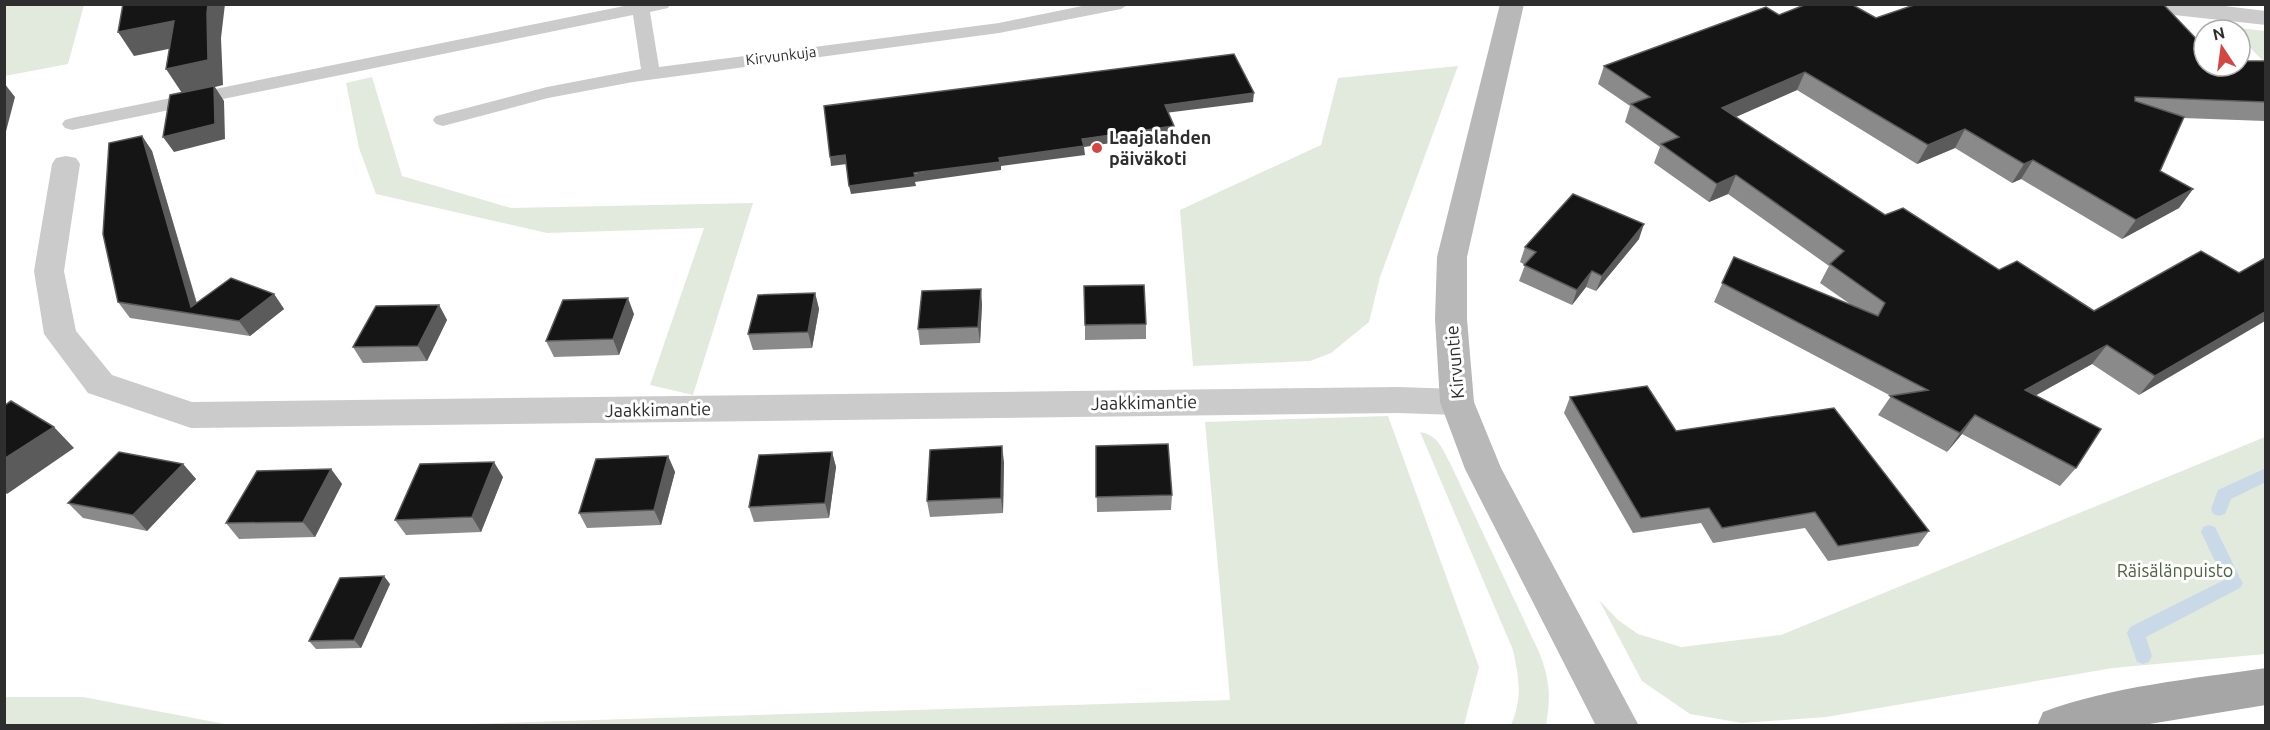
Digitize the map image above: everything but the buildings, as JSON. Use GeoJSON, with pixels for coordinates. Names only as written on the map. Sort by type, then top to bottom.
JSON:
{"type":"FeatureCollection","features":[{"type":"Feature","properties":{"kind":"main road"},"geometry":{"type":"LineString","coordinates":[[2058,726],[2139,706],[2265,686]]}},
{"type":"Feature","properties":{"kind":"street","name":"Kirvuntie"},"geometry":{"type":"LineString","coordinates":[[1512,4],[1452,257],[1451,319],[1457,402],[1483,469],[1618,726]]}},
{"type":"Feature","properties":{"kind":"street"},"geometry":{"type":"LineString","coordinates":[[2137,4],[2265,18]]}},
{"type":"Feature","properties":{"kind":"street","name":"Jaakkimantie"},"geometry":{"type":"LineString","coordinates":[[66,164],[49,271],[60,334],[100,384],[191,415],[1398,400],[1457,402]]}},
{"type":"Feature","properties":{"kind":"lane"},"geometry":{"type":"LineString","coordinates":[[72,124],[662,4]]}},
{"type":"Feature","properties":{"kind":"lane","name":"Kirvunkuja"},"geometry":{"type":"LineString","coordinates":[[443,120],[547,93],[651,74],[999,28],[1121,4]]}},
{"type":"Feature","properties":{"kind":"lane"},"geometry":{"type":"LineString","coordinates":[[641,9],[651,74]]}},
{"type":"Feature","properties":{"kind":"green space"},"geometry":{"type":"Polygon","coordinates":[[[5,4],[84,5],[68,64],[5,76],[5,4]]]}},
{"type":"Feature","properties":{"kind":"green space"},"geometry":{"type":"Polygon","coordinates":[[[2252,30],[2265,31],[2265,63],[2252,49],[2252,30]]]}},
{"type":"Feature","properties":{"kind":"green space"},"geometry":{"type":"Polygon","coordinates":[[[1458,66],[1380,277],[1369,322],[1331,353],[1310,361],[1193,366],[1180,210],[1321,145],[1338,78],[1458,66]]]}},
{"type":"Feature","properties":{"kind":"green space"},"geometry":{"type":"Polygon","coordinates":[[[372,77],[402,176],[511,208],[753,203],[693,395],[650,385],[704,228],[547,233],[376,194],[359,148],[346,83],[372,77]]]}},
{"type":"Feature","properties":{"kind":"green space"},"geometry":{"type":"Polygon","coordinates":[[[1388,416],[1479,667],[1464,725],[437,725],[1230,700],[1205,422],[1388,416]]]}},
{"type":"Feature","properties":{"kind":"green space"},"geometry":{"type":"Polygon","coordinates":[[[1420,432],[1435,439],[1444,452],[1539,652],[1548,688],[1549,705],[1546,725],[1511,725],[1517,706],[1519,688],[1513,650],[1420,432]]]}},
{"type":"Feature","properties":{"kind":"green space","name":"Räisälänpuisto"},"geometry":{"type":"Polygon","coordinates":[[[2265,437],[2265,654],[2113,668],[1826,717],[1742,723],[1690,714],[1642,681],[1599,600],[1618,620],[1638,634],[1681,647],[1781,635],[2265,437]]]}},
{"type":"Feature","properties":{"kind":"green space"},"geometry":{"type":"Polygon","coordinates":[[[5,697],[83,697],[230,725],[5,725],[5,697]]]}},
{"type":"Feature","properties":{"kind":"waterway"},"geometry":{"type":"LineString","coordinates":[[2219,509],[2224,495],[2266,474]]}},
{"type":"Feature","properties":{"kind":"waterway"},"geometry":{"type":"LineString","coordinates":[[2143,656],[2136,633],[2234,583],[2209,532]]}},
{"type":"Feature","properties":{"kind":"place","name":"Laajalahden päiväkoti"},"geometry":{"type":"Point","coordinates":[1097,148]}}]}
